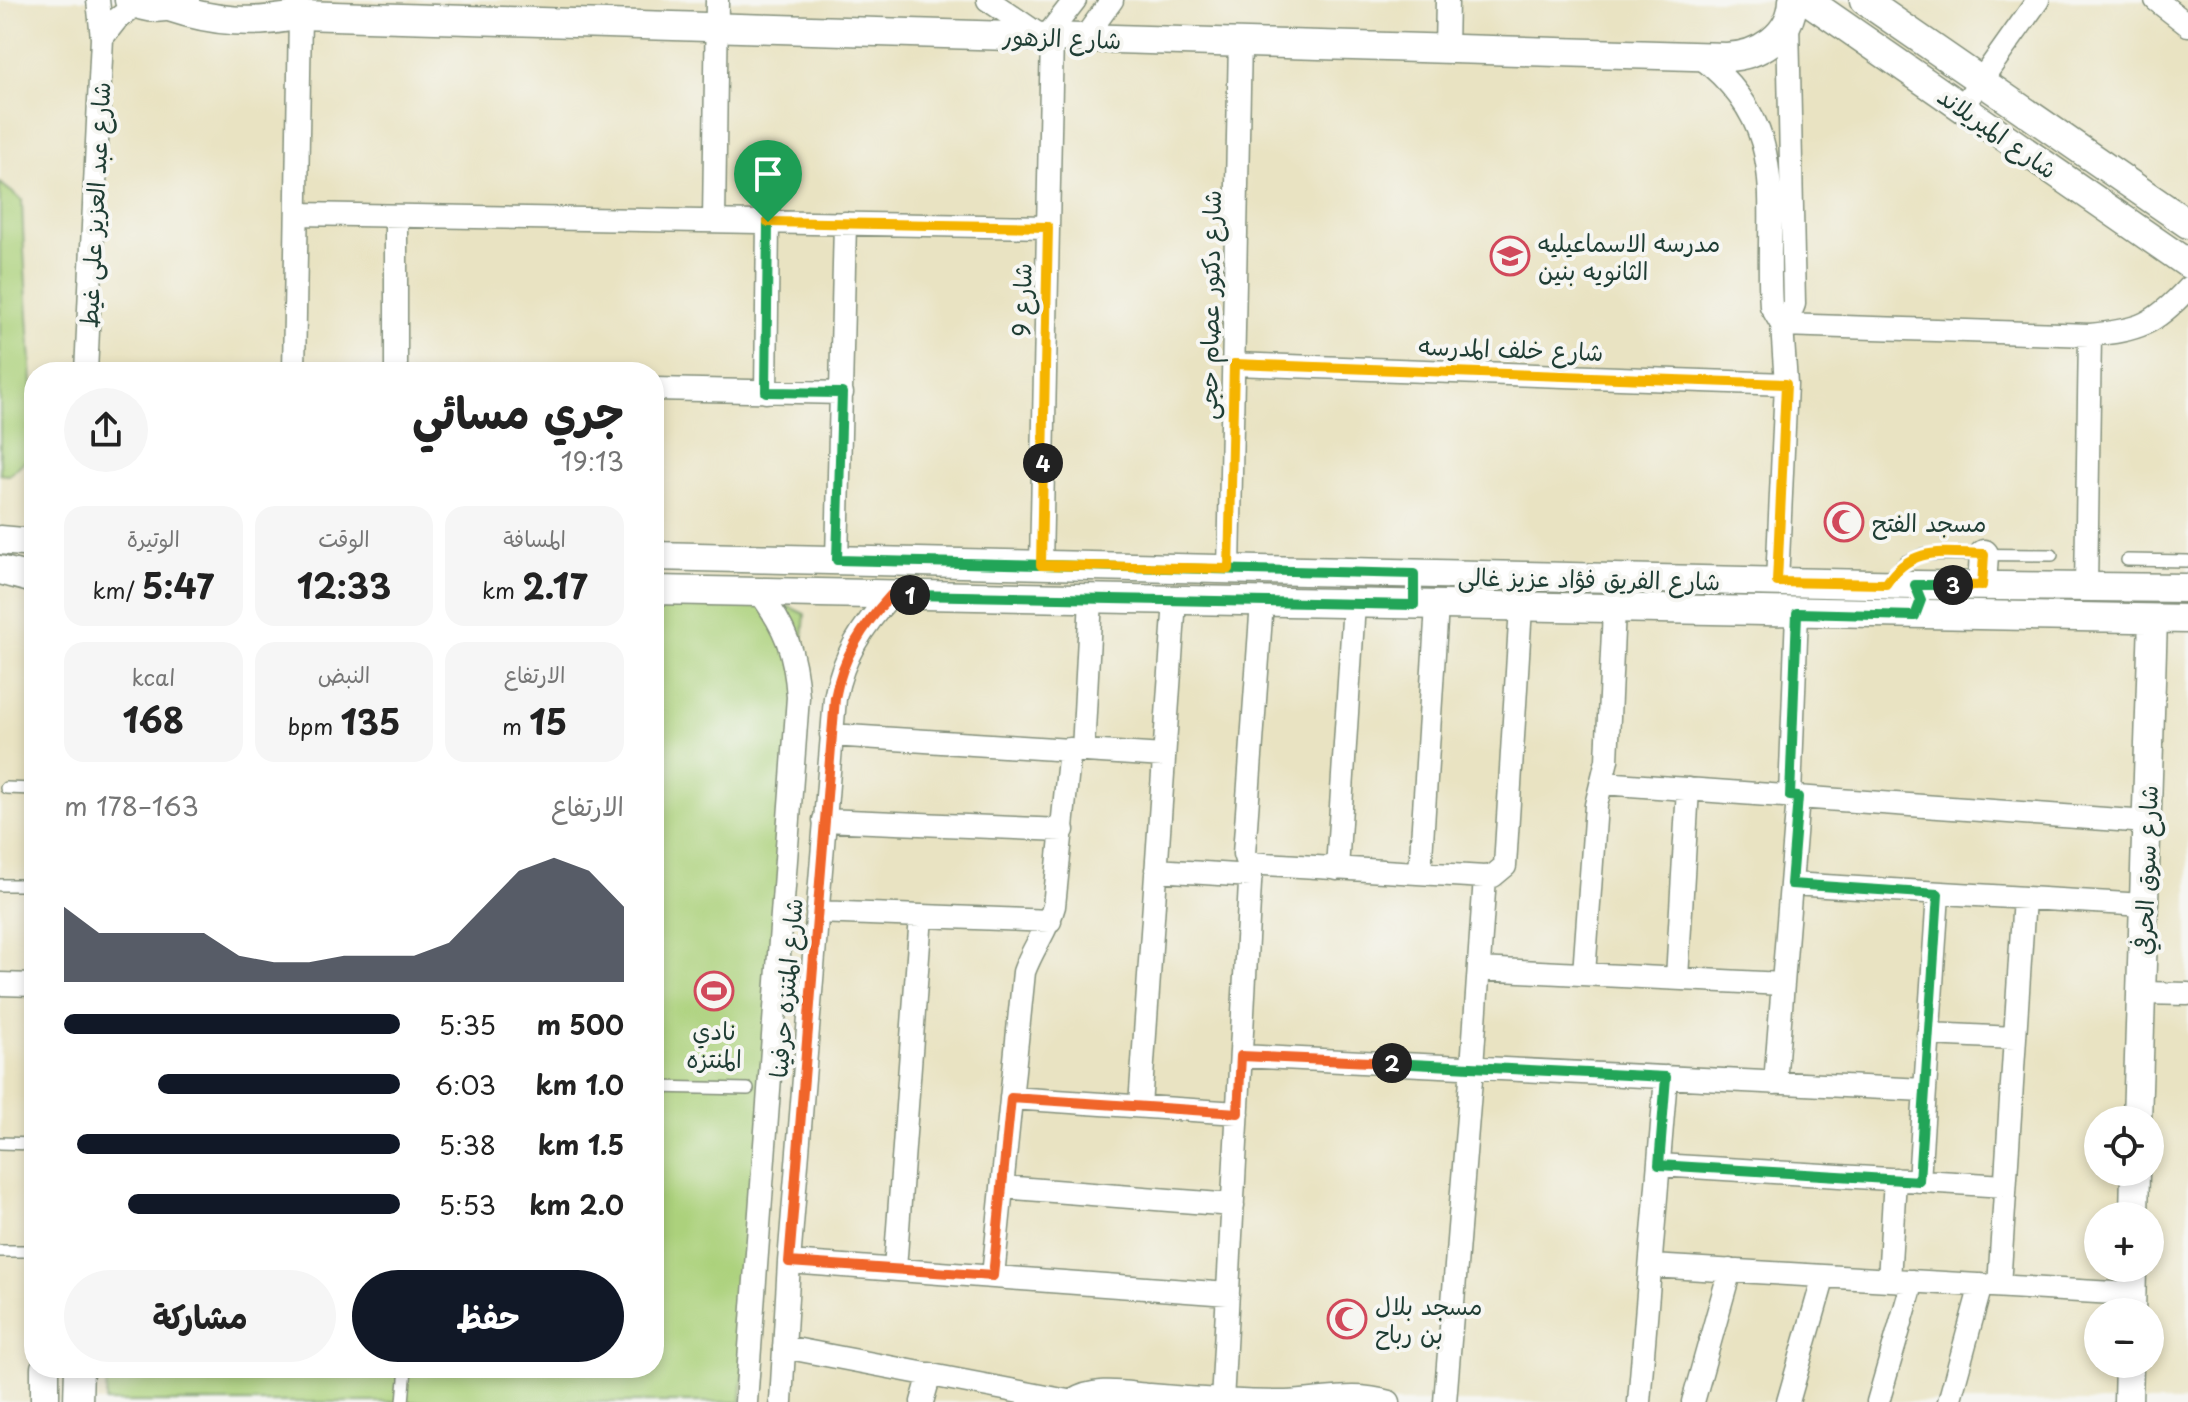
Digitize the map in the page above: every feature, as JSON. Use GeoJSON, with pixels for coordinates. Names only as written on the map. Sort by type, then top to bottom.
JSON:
{"type":"FeatureCollection","features":[{"type":"Feature","properties":{"kind":"street","name":"شارع عبد العزيز على غيط"},"geometry":{"type":"LineString","coordinates":[[86,362],[102,38],[98,0]]}},
{"type":"Feature","properties":{"kind":"street","name":"شارع الزهور"},"geometry":{"type":"LineString","coordinates":[[274,0],[300,15]]}},
{"type":"Feature","properties":{"kind":"street"},"geometry":{"type":"LineString","coordinates":[[988,0],[1047,36],[1075,0]]}},
{"type":"Feature","properties":{"kind":"street"},"geometry":{"type":"LineString","coordinates":[[1085,37],[1112,0]]}},
{"type":"Feature","properties":{"kind":"street"},"geometry":{"type":"LineString","coordinates":[[1446,48],[1447,0]]}},
{"type":"Feature","properties":{"kind":"street","name":"شارع الميريلاند"},"geometry":{"type":"LineString","coordinates":[[1807,0],[2188,264]]}},
{"type":"Feature","properties":{"kind":"street","name":"شارع الميريلاند"},"geometry":{"type":"LineString","coordinates":[[1864,0],[2188,224]]}},
{"type":"Feature","properties":{"kind":"street"},"geometry":{"type":"LineString","coordinates":[[1962,107],[2038,0]]}},
{"type":"Feature","properties":{"kind":"street"},"geometry":{"type":"LineString","coordinates":[[2156,0],[2188,25]]}},
{"type":"Feature","properties":{"kind":"street"},"geometry":{"type":"LineString","coordinates":[[102,38],[133,2]]}},
{"type":"Feature","properties":{"kind":"street","name":"شارع الزهور"},"geometry":{"type":"LineString","coordinates":[[133,2],[158,8],[177,3],[196,16],[235,22],[274,21],[348,8],[717,13],[1047,36],[1699,56],[1735,70],[1776,39],[1790,11]]}},
{"type":"Feature","properties":{"kind":"street"},"geometry":{"type":"LineString","coordinates":[[1782,325],[1794,304],[1790,11]]}},
{"type":"Feature","properties":{"kind":"street"},"geometry":{"type":"LineString","coordinates":[[714,221],[717,13]]}},
{"type":"Feature","properties":{"kind":"street"},"geometry":{"type":"LineString","coordinates":[[294,362],[300,15]]}},
{"type":"Feature","properties":{"kind":"street","name":"شارع 9"},"geometry":{"type":"LineString","coordinates":[[1041,565],[1048,227],[1047,36]]}},
{"type":"Feature","properties":{"kind":"street","name":"شارع دكتور عصام حجى"},"geometry":{"type":"LineString","coordinates":[[1229,569],[1240,41]]}},
{"type":"Feature","properties":{"kind":"street"},"geometry":{"type":"LineString","coordinates":[[1735,70],[1765,145],[1770,181],[1771,306],[1782,325],[1786,384],[1777,582]]}},
{"type":"Feature","properties":{"kind":"street"},"geometry":{"type":"LineString","coordinates":[[1765,145],[1792,147]]}},
{"type":"Feature","properties":{"kind":"street"},"geometry":{"type":"LineString","coordinates":[[297,214],[1048,227]]}},
{"type":"Feature","properties":{"kind":"street"},"geometry":{"type":"LineString","coordinates":[[396,216],[396,362]]}},
{"type":"Feature","properties":{"kind":"street"},"geometry":{"type":"LineString","coordinates":[[766,392],[768,222]]}},
{"type":"Feature","properties":{"kind":"street"},"geometry":{"type":"LineString","coordinates":[[837,560],[845,223]]}},
{"type":"Feature","properties":{"kind":"street"},"geometry":{"type":"LineString","coordinates":[[1782,325],[2090,335],[2123,332],[2146,324],[2166,312],[2188,288]]}},
{"type":"Feature","properties":{"kind":"street"},"geometry":{"type":"LineString","coordinates":[[2086,588],[2090,335]]}},
{"type":"Feature","properties":{"kind":"street","name":"شارع خلف المدرسه"},"geometry":{"type":"LineString","coordinates":[[1234,364],[1786,384]]}},
{"type":"Feature","properties":{"kind":"street"},"geometry":{"type":"LineString","coordinates":[[664,389],[842,393]]}},
{"type":"Feature","properties":{"kind":"street"},"geometry":{"type":"LineString","coordinates":[[0,540],[24,542]]}},
{"type":"Feature","properties":{"kind":"street"},"geometry":{"type":"LineString","coordinates":[[1979,617],[1967,603],[1970,591],[1978,586],[1984,554]]}},
{"type":"Feature","properties":{"kind":"street","name":"شارع الفريق فؤاد عزيز غالى"},"geometry":{"type":"LineString","coordinates":[[664,556],[1915,585],[2188,588]]}},
{"type":"Feature","properties":{"kind":"street"},"geometry":{"type":"LineString","coordinates":[[1414,574],[1425,606],[1420,873]]}},
{"type":"Feature","properties":{"kind":"street"},"geometry":{"type":"LineString","coordinates":[[1915,585],[1921,600],[1915,616]]}},
{"type":"Feature","properties":{"kind":"street","name":"شارع الفريق فؤاد عزيز غالى"},"geometry":{"type":"LineString","coordinates":[[664,590],[2188,619]]}},
{"type":"Feature","properties":{"kind":"street","name":"شارع المتنزه حرفينا"},"geometry":{"type":"LineString","coordinates":[[746,1402],[797,720],[793,651],[785,630],[759,592]]}},
{"type":"Feature","properties":{"kind":"street","name":"شارع المتنزه حرفينا"},"geometry":{"type":"LineString","coordinates":[[781,1402],[789,1262],[835,698],[845,660],[864,624],[891,595]]}},
{"type":"Feature","properties":{"kind":"street"},"geometry":{"type":"LineString","coordinates":[[993,1276],[1024,972],[1050,921],[1057,891],[1063,830],[1077,749],[1091,599]]}},
{"type":"Feature","properties":{"kind":"street"},"geometry":{"type":"LineString","coordinates":[[1140,1106],[1175,600]]}},
{"type":"Feature","properties":{"kind":"street"},"geometry":{"type":"LineString","coordinates":[[1222,1402],[1251,870],[1244,854],[1262,602]]}},
{"type":"Feature","properties":{"kind":"street"},"geometry":{"type":"LineString","coordinates":[[1337,869],[1354,604]]}},
{"type":"Feature","properties":{"kind":"street"},"geometry":{"type":"LineString","coordinates":[[1156,870],[1337,869],[1485,877],[1500,872],[1505,866],[1521,607]]}},
{"type":"Feature","properties":{"kind":"street"},"geometry":{"type":"LineString","coordinates":[[1584,974],[1596,805],[1607,760],[1614,610]]}},
{"type":"Feature","properties":{"kind":"street"},"geometry":{"type":"LineString","coordinates":[[1775,1083],[1791,884],[1797,613]]}},
{"type":"Feature","properties":{"kind":"street","name":"شارع سوق الحرفي"},"geometry":{"type":"LineString","coordinates":[[2137,1106],[2153,619]]}},
{"type":"Feature","properties":{"kind":"street"},"geometry":{"type":"LineString","coordinates":[[831,735],[1164,756]]}},
{"type":"Feature","properties":{"kind":"street"},"geometry":{"type":"LineString","coordinates":[[1602,783],[2147,822]]}},
{"type":"Feature","properties":{"kind":"street"},"geometry":{"type":"LineString","coordinates":[[1677,978],[1688,789]]}},
{"type":"Feature","properties":{"kind":"street"},"geometry":{"type":"LineString","coordinates":[[824,820],[1063,830]]}},
{"type":"Feature","properties":{"kind":"street"},"geometry":{"type":"LineString","coordinates":[[1445,1402],[1485,877]]}},
{"type":"Feature","properties":{"kind":"street"},"geometry":{"type":"LineString","coordinates":[[1791,884],[2144,905]]}},
{"type":"Feature","properties":{"kind":"street"},"geometry":{"type":"LineString","coordinates":[[785,888],[818,902],[921,916],[1050,921]]}},
{"type":"Feature","properties":{"kind":"street"},"geometry":{"type":"LineString","coordinates":[[1919,1181],[1938,894]]}},
{"type":"Feature","properties":{"kind":"street"},"geometry":{"type":"LineString","coordinates":[[1949,1402],[1990,1286],[2005,1186],[2024,898]]}},
{"type":"Feature","properties":{"kind":"street"},"geometry":{"type":"LineString","coordinates":[[895,1269],[921,916]]}},
{"type":"Feature","properties":{"kind":"street"},"geometry":{"type":"LineString","coordinates":[[1479,969],[1783,984]]}},
{"type":"Feature","properties":{"kind":"street"},"geometry":{"type":"LineString","coordinates":[[0,984],[24,985]]}},
{"type":"Feature","properties":{"kind":"street"},"geometry":{"type":"LineString","coordinates":[[2141,993],[2188,994]]}},
{"type":"Feature","properties":{"kind":"street"},"geometry":{"type":"LineString","coordinates":[[1928,1034],[2015,1038]]}},
{"type":"Feature","properties":{"kind":"street"},"geometry":{"type":"LineString","coordinates":[[1241,1056],[1924,1090]]}},
{"type":"Feature","properties":{"kind":"street"},"geometry":{"type":"LineString","coordinates":[[1639,1402],[1666,1077]]}},
{"type":"Feature","properties":{"kind":"street"},"geometry":{"type":"LineString","coordinates":[[1011,1098],[1238,1113]]}},
{"type":"Feature","properties":{"kind":"street"},"geometry":{"type":"LineString","coordinates":[[1659,1165],[2005,1186]]}},
{"type":"Feature","properties":{"kind":"street"},"geometry":{"type":"LineString","coordinates":[[1889,1280],[1895,1179]]}},
{"type":"Feature","properties":{"kind":"street"},"geometry":{"type":"LineString","coordinates":[[1002,1187],[1233,1205]]}},
{"type":"Feature","properties":{"kind":"street"},"geometry":{"type":"LineString","coordinates":[[789,1262],[1228,1294]]}},
{"type":"Feature","properties":{"kind":"street"},"geometry":{"type":"LineString","coordinates":[[1651,1266],[2131,1291]]}},
{"type":"Feature","properties":{"kind":"street"},"geometry":{"type":"LineString","coordinates":[[1693,1402],[1730,1270]]}},
{"type":"Feature","properties":{"kind":"street"},"geometry":{"type":"LineString","coordinates":[[1788,1402],[1824,1276]]}},
{"type":"Feature","properties":{"kind":"street"},"geometry":{"type":"LineString","coordinates":[[1878,1402],[1913,1281]]}},
{"type":"Feature","properties":{"kind":"street"},"geometry":{"type":"LineString","coordinates":[[784,1347],[1073,1402],[1093,1391],[1222,1402],[1372,1397],[1389,1402]]}},
{"type":"Feature","properties":{"kind":"street"},"geometry":{"type":"LineString","coordinates":[[922,1402],[930,1374]]}},
{"type":"Feature","properties":{"kind":"street"},"geometry":{"type":"LineString","coordinates":[[45,1378],[45,1402]]}},
{"type":"Feature","properties":{"kind":"street"},"geometry":{"type":"LineString","coordinates":[[78,1402],[79,1378]]}},
{"type":"Feature","properties":{"kind":"street"},"geometry":{"type":"LineString","coordinates":[[2128,1402],[2129,1378]]}},
{"type":"Feature","properties":{"kind":"lane"},"geometry":{"type":"LineString","coordinates":[[1886,584],[1897,569],[1924,554],[2052,555]]}},
{"type":"Feature","properties":{"kind":"lane"},"geometry":{"type":"LineString","coordinates":[[2127,560],[2188,561]]}},
{"type":"Feature","properties":{"kind":"lane"},"geometry":{"type":"LineString","coordinates":[[6,788],[24,789]]}},
{"type":"Feature","properties":{"kind":"lane"},"geometry":{"type":"LineString","coordinates":[[0,885],[24,885]]}},
{"type":"Feature","properties":{"kind":"lane"},"geometry":{"type":"LineString","coordinates":[[664,1087],[748,1089]]}},
{"type":"Feature","properties":{"kind":"lane"},"geometry":{"type":"LineString","coordinates":[[0,1143],[24,1144]]}},
{"type":"Feature","properties":{"kind":"lane"},"geometry":{"type":"LineString","coordinates":[[0,1251],[24,1251]]}},
{"type":"Feature","properties":{"kind":"lane"},"geometry":{"type":"LineString","coordinates":[[403,1402],[405,1378]]}},
{"type":"Feature","properties":{"kind":"green space"},"geometry":{"type":"Polygon","coordinates":[[[0,183],[22,200],[31,362],[24,362],[24,462],[9,475],[0,474],[0,183]]]}},
{"type":"Feature","properties":{"kind":"green space","name":"نادي المنتزه"},"geometry":{"type":"Polygon","coordinates":[[[664,603],[771,605],[790,607],[805,614],[741,1402],[106,1402],[107,1378],[664,1378],[664,603]]]}},
{"type":"Feature","properties":{"kind":"place","name":"مدرسه الاسماعيليه الثانويه بنين"},"geometry":{"type":"Point","coordinates":[1510,256]}},
{"type":"Feature","properties":{"kind":"place","name":"مسجد الفتح"},"geometry":{"type":"Point","coordinates":[1844,522]}},
{"type":"Feature","properties":{"kind":"place","name":"نادي المنتزه"},"geometry":{"type":"Point","coordinates":[714,991]}},
{"type":"Feature","properties":{"kind":"place","name":"مسجد بلال بن رباح"},"geometry":{"type":"Point","coordinates":[1347,1319]}},
{"type":"Feature","properties":{"kind":"route"},"geometry":{"type":"LineString","coordinates":[[768,222],[766,392],[842,393],[837,560],[1041,565],[1229,569],[1414,574],[1414,605],[891,595],[864,624],[845,660],[835,698],[789,1262],[993,1276],[1011,1098],[1238,1113],[1241,1056],[1666,1077],[1659,1165],[1919,1181],[1938,894],[1791,884],[1798,797],[1790,796],[1797,613],[1915,616],[1921,600],[1915,585],[1982,586],[1984,554],[1934,553],[1914,557],[1897,569],[1886,584],[1777,582],[1786,384],[1234,364],[1229,569],[1135,567],[1041,565],[1048,227],[768,222]]}}]}
